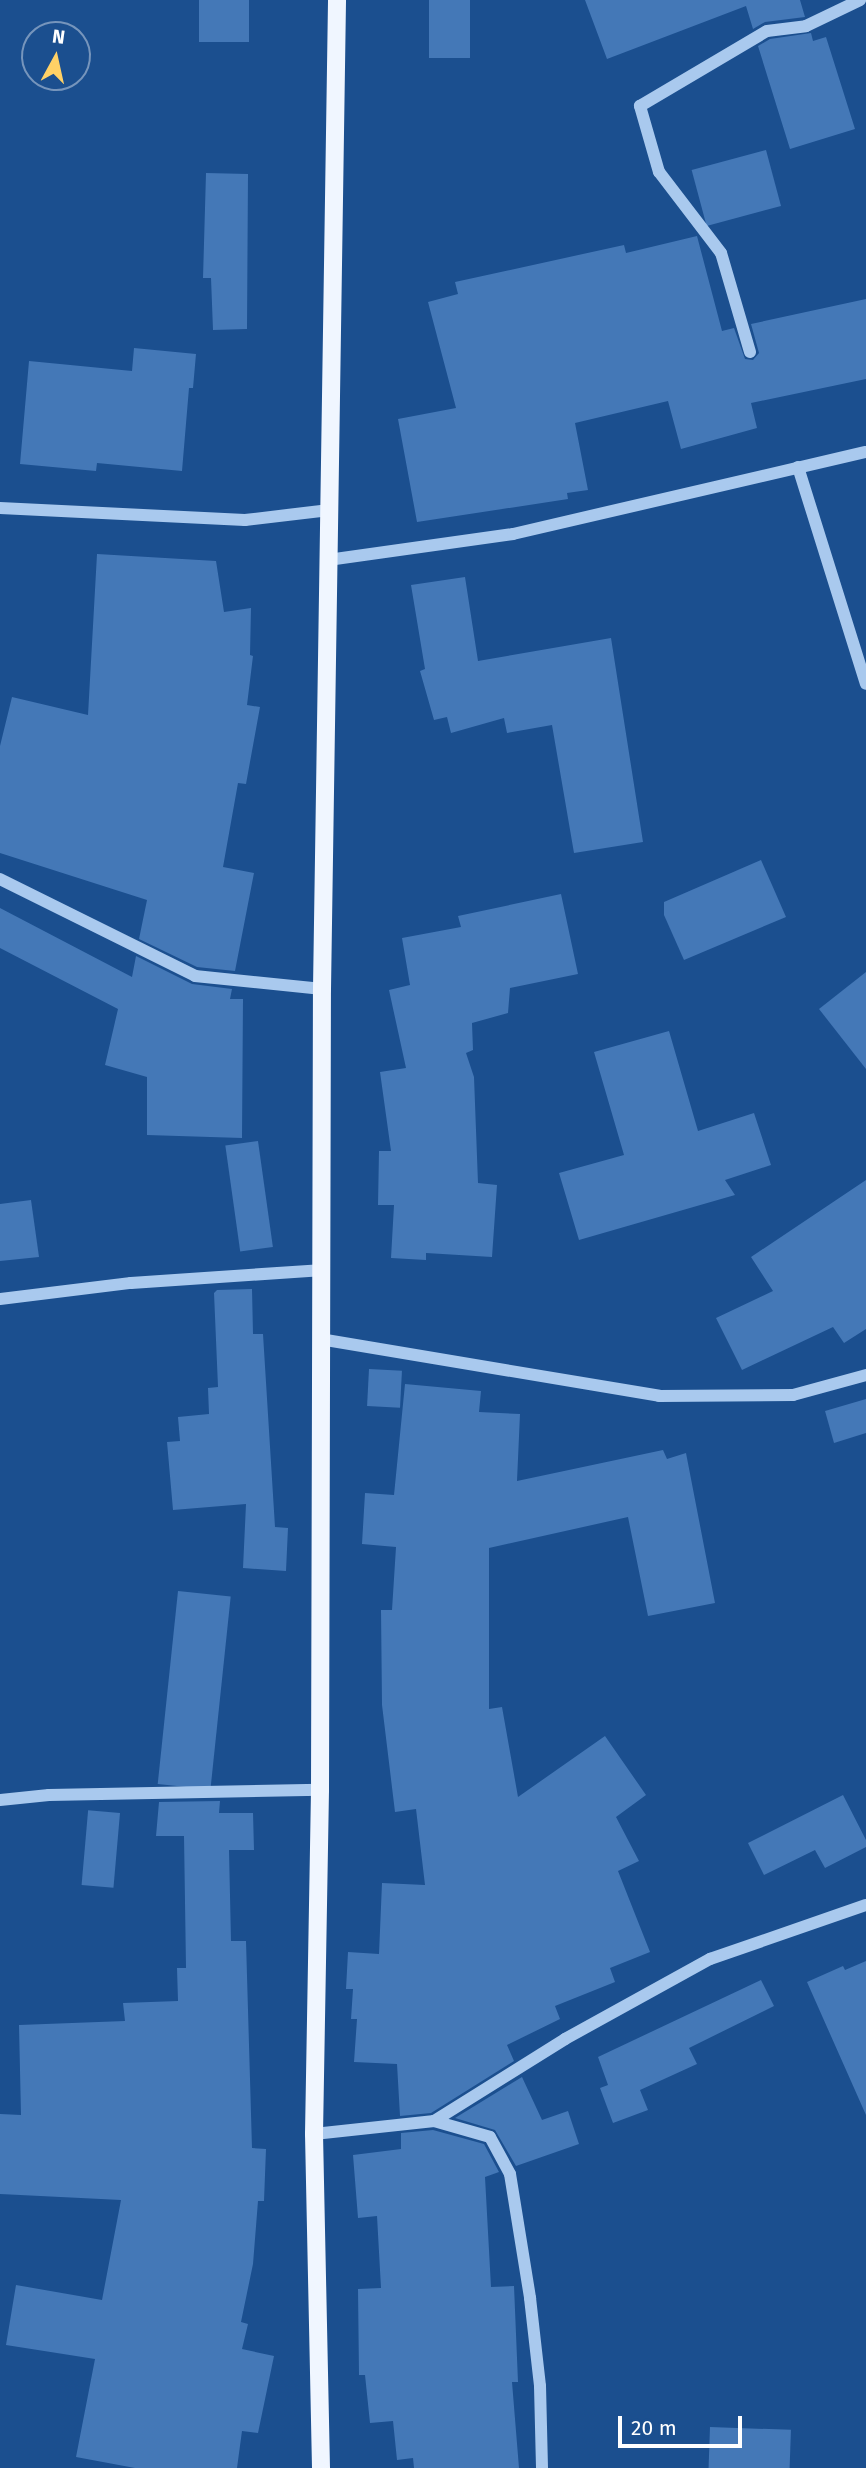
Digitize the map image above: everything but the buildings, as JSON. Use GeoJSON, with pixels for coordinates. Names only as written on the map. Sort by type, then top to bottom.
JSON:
{"type":"FeatureCollection","features":[{"type":"Feature","properties":{"kind":"main road"},"geometry":{"type":"LineString","coordinates":[[321,2468],[314,2134],[320,1790],[322,989],[337,0]]}},
{"type":"Feature","properties":{"kind":"street"},"geometry":{"type":"LineString","coordinates":[[750,352],[721,253],[659,172],[640,106],[767,31],[806,26],[860,0]]}},
{"type":"Feature","properties":{"kind":"street"},"geometry":{"type":"LineString","coordinates":[[328,560],[513,534],[866,452]]}},
{"type":"Feature","properties":{"kind":"street"},"geometry":{"type":"LineString","coordinates":[[798,467],[866,684]]}},
{"type":"Feature","properties":{"kind":"street"},"geometry":{"type":"LineString","coordinates":[[0,508],[246,520],[329,510]]}},
{"type":"Feature","properties":{"kind":"street"},"geometry":{"type":"LineString","coordinates":[[0,878],[195,976],[322,989]]}},
{"type":"Feature","properties":{"kind":"street"},"geometry":{"type":"LineString","coordinates":[[0,1299],[131,1283],[320,1270]]}},
{"type":"Feature","properties":{"kind":"street"},"geometry":{"type":"LineString","coordinates":[[320,1339],[659,1396],[793,1395],[866,1375]]}},
{"type":"Feature","properties":{"kind":"street"},"geometry":{"type":"LineString","coordinates":[[0,1800],[49,1795],[320,1790]]}},
{"type":"Feature","properties":{"kind":"street"},"geometry":{"type":"LineString","coordinates":[[434,2121],[565,2039],[710,1959],[866,1905]]}},
{"type":"Feature","properties":{"kind":"street"},"geometry":{"type":"LineString","coordinates":[[314,2134],[434,2121],[490,2137],[510,2174],[524,2258],[540,2386],[542,2468]]}}]}
